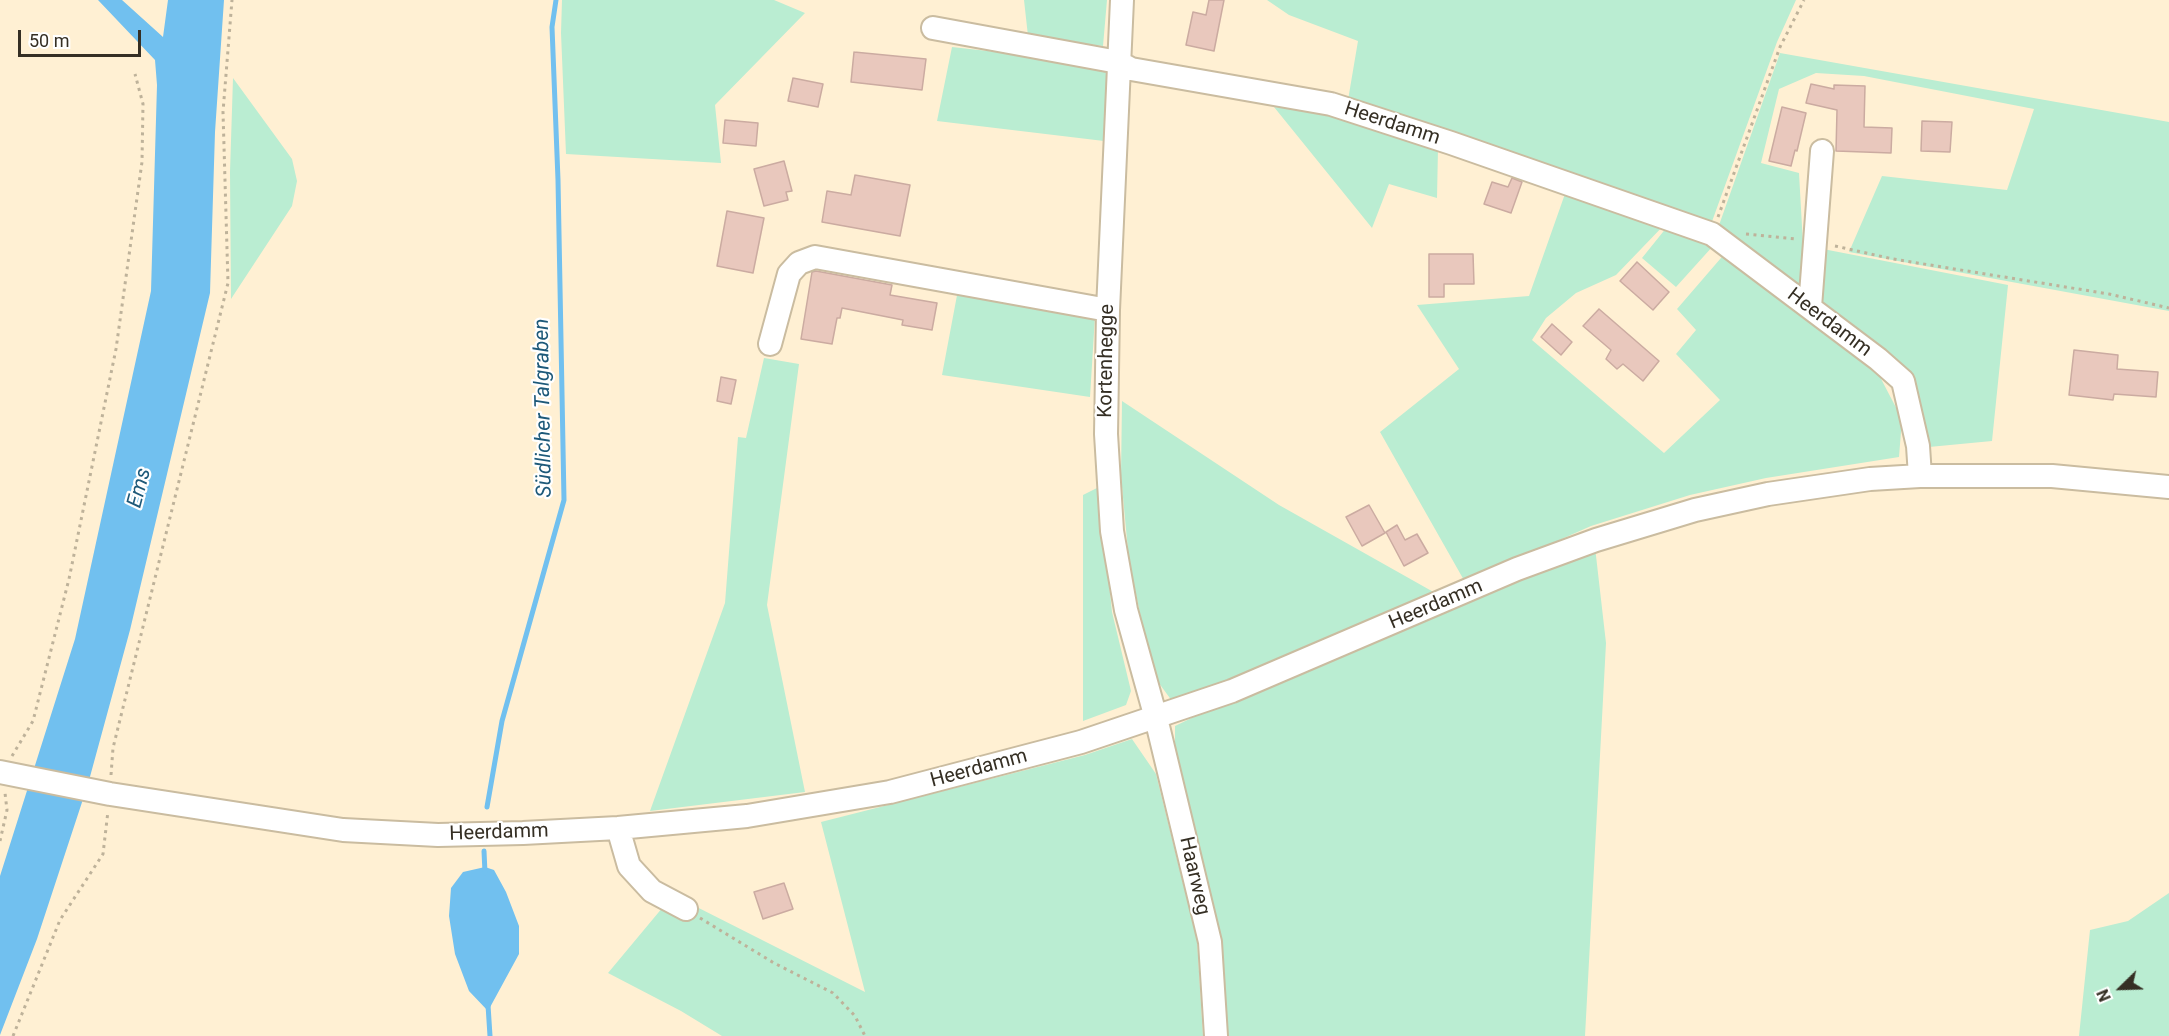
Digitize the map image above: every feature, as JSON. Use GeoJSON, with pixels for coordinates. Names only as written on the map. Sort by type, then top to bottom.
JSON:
{"type":"FeatureCollection","features":[{"type":"Feature","properties":{"kind":"street","name":"Kortenhegge"},"geometry":{"type":"LineString","coordinates":[[1122,0],[1108,310],[1106,434],[1112,531],[1126,610],[1156,718]]}},
{"type":"Feature","properties":{"kind":"street","name":"Heerdamm"},"geometry":{"type":"LineString","coordinates":[[933,28],[1118,62],[1131,69],[1331,104],[1712,234],[1810,307],[1903,381],[1918,446],[1920,476]]}},
{"type":"Feature","properties":{"kind":"street"},"geometry":{"type":"LineString","coordinates":[[1810,307],[1822,151]]}},
{"type":"Feature","properties":{"kind":"street"},"geometry":{"type":"LineString","coordinates":[[770,344],[789,274],[799,263],[815,257],[1108,310]]}},
{"type":"Feature","properties":{"kind":"street","name":"Heerdamm"},"geometry":{"type":"LineString","coordinates":[[1,772],[105,793],[342,830],[438,835],[618,828],[747,816],[890,792],[1081,742],[1156,718],[1232,691],[1518,569],[1596,540],[1695,510],[1768,494],[1870,479],[1920,476],[2052,476],[2169,487]]}},
{"type":"Feature","properties":{"kind":"street","name":"Haarweg"},"geometry":{"type":"LineString","coordinates":[[1156,718],[1210,942],[1216,1036]]}},
{"type":"Feature","properties":{"kind":"street"},"geometry":{"type":"LineString","coordinates":[[618,828],[629,866],[652,891],[686,909]]}},
{"type":"Feature","properties":{"kind":"path"},"geometry":{"type":"LineString","coordinates":[[13,1036],[60,920],[103,854],[105,793],[113,748],[228,283],[223,112],[232,0]]}},
{"type":"Feature","properties":{"kind":"path"},"geometry":{"type":"LineString","coordinates":[[1712,234],[1780,47],[1804,0]]}},
{"type":"Feature","properties":{"kind":"path"},"geometry":{"type":"LineString","coordinates":[[0,841],[7,810],[1,772],[33,721],[69,579],[116,349],[142,162],[143,104],[135,74]]}},
{"type":"Feature","properties":{"kind":"path"},"geometry":{"type":"LineString","coordinates":[[1745,234],[1815,241],[1893,259],[2109,294],[2169,308]]}},
{"type":"Feature","properties":{"kind":"path"},"geometry":{"type":"LineString","coordinates":[[686,909],[774,963],[832,993],[855,1016],[865,1036]]}},
{"type":"Feature","properties":{"kind":"green space"},"geometry":{"type":"Polygon","coordinates":[[[562,0],[774,0],[805,13],[715,105],[721,163],[566,154],[561,33],[562,0]]]}},
{"type":"Feature","properties":{"kind":"green space"},"geometry":{"type":"Polygon","coordinates":[[[1024,0],[1107,0],[1103,46],[1028,36],[1024,0]]]}},
{"type":"Feature","properties":{"kind":"green space"},"geometry":{"type":"Polygon","coordinates":[[[1267,0],[1796,0],[1777,42],[1710,227],[1348,100],[1358,41],[1289,15],[1267,0]]]}},
{"type":"Feature","properties":{"kind":"green space"},"geometry":{"type":"Polygon","coordinates":[[[952,47],[1095,63],[1109,76],[1104,141],[937,121],[952,47]]]}},
{"type":"Feature","properties":{"kind":"green space"},"geometry":{"type":"Polygon","coordinates":[[[1780,53],[2169,122],[2169,311],[1849,252],[1882,176],[2007,190],[2034,109],[1864,76],[1816,73],[1779,89],[1761,163],[1799,173],[1806,298],[1718,228],[1780,53]]]}},
{"type":"Feature","properties":{"kind":"green space"},"geometry":{"type":"Polygon","coordinates":[[[233,78],[292,159],[297,181],[292,206],[231,299],[230,172],[233,78]]]}},
{"type":"Feature","properties":{"kind":"green space"},"geometry":{"type":"Polygon","coordinates":[[[1274,107],[1330,113],[1438,148],[1437,198],[1389,184],[1372,228],[1274,107]]]}},
{"type":"Feature","properties":{"kind":"green space"},"geometry":{"type":"Polygon","coordinates":[[[1566,191],[1667,222],[1616,275],[1576,293],[1546,318],[1532,340],[1664,453],[1720,400],[1676,354],[1696,330],[1677,309],[1727,251],[1879,375],[1902,419],[1899,457],[1766,478],[1690,495],[1591,526],[1465,582],[1380,432],[1459,369],[1417,305],[1529,296],[1566,191]]]}},
{"type":"Feature","properties":{"kind":"green space"},"geometry":{"type":"Polygon","coordinates":[[[1667,227],[1713,246],[1676,287],[1642,258],[1667,227]]]}},
{"type":"Feature","properties":{"kind":"green space"},"geometry":{"type":"Polygon","coordinates":[[[1823,249],[2008,285],[1992,441],[1929,447],[1908,376],[1816,306],[1823,249]]]}},
{"type":"Feature","properties":{"kind":"green space"},"geometry":{"type":"Polygon","coordinates":[[[958,290],[1095,316],[1090,397],[942,375],[958,290]]]}},
{"type":"Feature","properties":{"kind":"green space"},"geometry":{"type":"Polygon","coordinates":[[[764,358],[799,364],[767,605],[805,792],[650,811],[725,603],[738,437],[746,438],[764,358]]]}},
{"type":"Feature","properties":{"kind":"green space"},"geometry":{"type":"Polygon","coordinates":[[[1122,401],[1279,505],[1437,594],[1226,683],[1172,701],[1153,675],[1129,561],[1121,476],[1122,401]]]}},
{"type":"Feature","properties":{"kind":"green space"},"geometry":{"type":"Polygon","coordinates":[[[1099,487],[1112,612],[1131,691],[1126,705],[1083,721],[1083,495],[1099,487]]]}},
{"type":"Feature","properties":{"kind":"green space"},"geometry":{"type":"Polygon","coordinates":[[[1595,547],[1606,643],[1585,1036],[1228,1036],[1217,941],[1175,755],[1175,726],[1231,699],[1595,547]]]}},
{"type":"Feature","properties":{"kind":"green space"},"geometry":{"type":"Polygon","coordinates":[[[1132,739],[1156,774],[1197,940],[1203,1036],[722,1036],[681,1011],[608,973],[673,895],[865,992],[821,822],[1085,755],[1132,739]]]}},
{"type":"Feature","properties":{"kind":"green space"},"geometry":{"type":"Polygon","coordinates":[[[2169,893],[2169,1036],[2079,1036],[2090,930],[2128,921],[2169,893]]]}},
{"type":"Feature","properties":{"kind":"water","name":"Ems"},"geometry":{"type":"Polygon","coordinates":[[[98,0],[122,0],[163,37],[168,0],[224,0],[215,132],[210,293],[130,630],[88,784],[37,939],[0,1035],[0,876],[75,639],[151,291],[157,85],[155,60],[98,0]]]}},
{"type":"Feature","properties":{"kind":"water"},"geometry":{"type":"Polygon","coordinates":[[[485,867],[494,870],[506,892],[519,926],[519,954],[488,1011],[469,991],[455,954],[449,916],[451,888],[463,872],[485,867]]]}},
{"type":"Feature","properties":{"kind":"building"},"geometry":{"type":"Polygon","coordinates":[[[1209,0],[1224,0],[1214,51],[1186,45],[1193,12],[1206,15],[1209,0]]]}},
{"type":"Feature","properties":{"kind":"building"},"geometry":{"type":"Polygon","coordinates":[[[854,52],[926,59],[922,90],[851,82],[854,52]]]}},
{"type":"Feature","properties":{"kind":"building"},"geometry":{"type":"Polygon","coordinates":[[[793,78],[823,84],[818,107],[788,101],[793,78]]]}},
{"type":"Feature","properties":{"kind":"building"},"geometry":{"type":"Polygon","coordinates":[[[1811,84],[1834,89],[1834,85],[1865,86],[1864,127],[1892,128],[1891,153],[1836,151],[1837,110],[1806,103],[1811,84]]]}},
{"type":"Feature","properties":{"kind":"building"},"geometry":{"type":"Polygon","coordinates":[[[1782,107],[1806,113],[1791,166],[1769,161],[1782,107]]]}},
{"type":"Feature","properties":{"kind":"building"},"geometry":{"type":"Polygon","coordinates":[[[725,120],[758,123],[756,146],[723,143],[725,120]]]}},
{"type":"Feature","properties":{"kind":"building"},"geometry":{"type":"Polygon","coordinates":[[[1922,121],[1952,122],[1950,152],[1921,151],[1922,121]]]}},
{"type":"Feature","properties":{"kind":"building"},"geometry":{"type":"Polygon","coordinates":[[[784,161],[792,191],[786,192],[788,200],[764,206],[754,169],[784,161]]]}},
{"type":"Feature","properties":{"kind":"building"},"geometry":{"type":"Polygon","coordinates":[[[855,175],[910,185],[900,236],[822,222],[827,191],[851,195],[855,175]]]}},
{"type":"Feature","properties":{"kind":"building"},"geometry":{"type":"Polygon","coordinates":[[[1512,178],[1522,182],[1511,213],[1484,204],[1492,182],[1508,187],[1512,178]]]}},
{"type":"Feature","properties":{"kind":"building"},"geometry":{"type":"Polygon","coordinates":[[[727,211],[764,218],[753,273],[717,266],[727,211]]]}},
{"type":"Feature","properties":{"kind":"building"},"geometry":{"type":"Polygon","coordinates":[[[1429,254],[1473,254],[1474,284],[1444,284],[1444,297],[1429,297],[1429,254]]]}},
{"type":"Feature","properties":{"kind":"building"},"geometry":{"type":"Polygon","coordinates":[[[1637,262],[1669,292],[1653,310],[1620,281],[1637,262]]]}},
{"type":"Feature","properties":{"kind":"building"},"geometry":{"type":"Polygon","coordinates":[[[812,272],[892,285],[890,295],[937,303],[932,330],[902,325],[903,320],[842,308],[840,318],[837,318],[832,344],[801,339],[812,272]]]}},
{"type":"Feature","properties":{"kind":"building"},"geometry":{"type":"Polygon","coordinates":[[[1599,309],[1659,361],[1643,381],[1623,364],[1617,369],[1606,359],[1611,350],[1583,326],[1599,309]]]}},
{"type":"Feature","properties":{"kind":"building"},"geometry":{"type":"Polygon","coordinates":[[[1552,324],[1572,342],[1561,355],[1541,337],[1552,324]]]}},
{"type":"Feature","properties":{"kind":"building"},"geometry":{"type":"Polygon","coordinates":[[[2074,350],[2118,355],[2117,369],[2158,372],[2156,397],[2114,394],[2113,400],[2069,395],[2074,350]]]}},
{"type":"Feature","properties":{"kind":"building"},"geometry":{"type":"Polygon","coordinates":[[[721,377],[736,380],[731,404],[717,401],[721,377]]]}},
{"type":"Feature","properties":{"kind":"building"},"geometry":{"type":"Polygon","coordinates":[[[1369,505],[1385,533],[1362,546],[1346,517],[1369,505]]]}},
{"type":"Feature","properties":{"kind":"building"},"geometry":{"type":"Polygon","coordinates":[[[1397,525],[1405,540],[1417,534],[1428,553],[1404,566],[1386,532],[1397,525]]]}},
{"type":"Feature","properties":{"kind":"building"},"geometry":{"type":"Polygon","coordinates":[[[784,883],[793,909],[763,919],[754,892],[784,883]]]}},
{"type":"Feature","properties":{"kind":"waterway","name":"Südlicher Talgraben"},"geometry":{"type":"LineString","coordinates":[[487,807],[502,721],[564,500],[558,180],[552,27],[556,0]]}},
{"type":"Feature","properties":{"kind":"waterway","name":"Südlicher Talgraben"},"geometry":{"type":"LineString","coordinates":[[484,851],[485,873]]}},
{"type":"Feature","properties":{"kind":"waterway","name":"Südlicher Talgraben"},"geometry":{"type":"LineString","coordinates":[[488,1005],[490,1036]]}}]}
